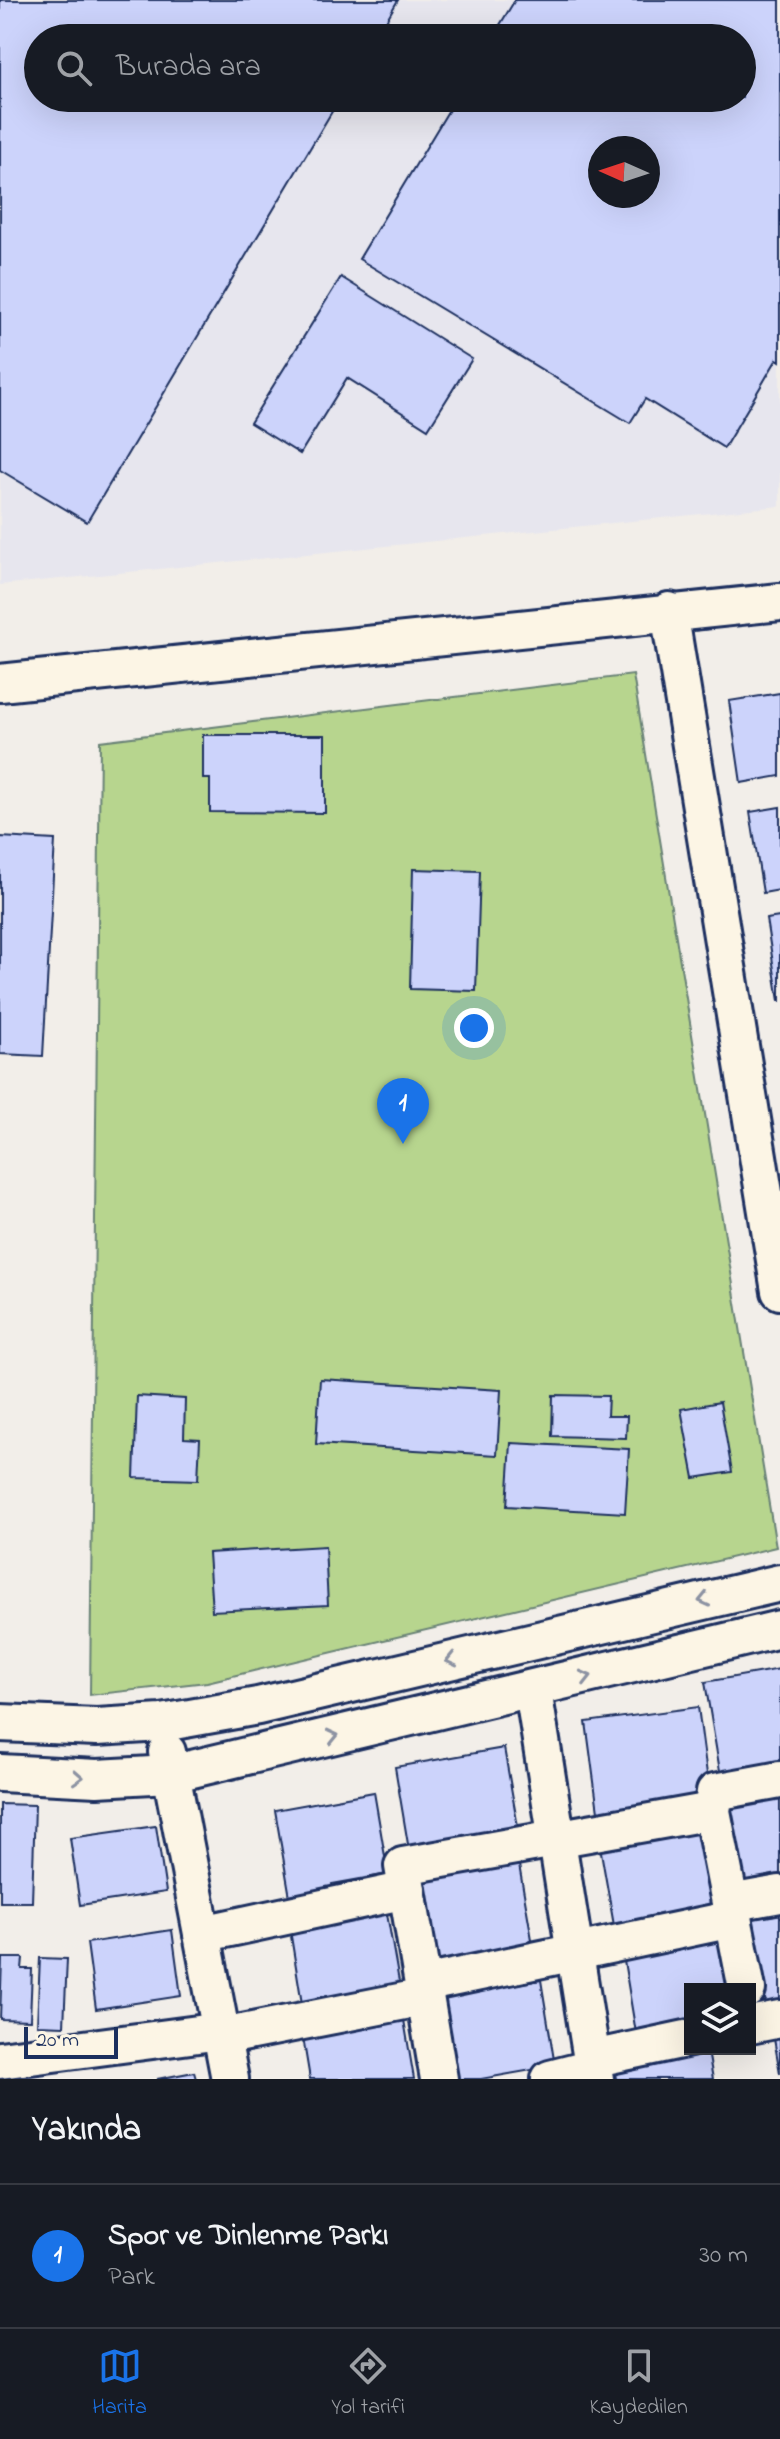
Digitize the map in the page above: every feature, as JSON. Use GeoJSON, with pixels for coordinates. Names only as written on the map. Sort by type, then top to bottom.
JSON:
{"type":"FeatureCollection","features":[{"type":"Feature","properties":{"kind":"street"},"geometry":{"type":"LineString","coordinates":[[0,683],[669,611],[780,602]]}},
{"type":"Feature","properties":{"kind":"street"},"geometry":{"type":"LineString","coordinates":[[669,611],[780,1291]]}},
{"type":"Feature","properties":{"kind":"street"},"geometry":{"type":"LineString","coordinates":[[0,1723],[97,1727],[162,1723],[258,1706],[780,1583]]}},
{"type":"Feature","properties":{"kind":"street"},"geometry":{"type":"LineString","coordinates":[[0,1773],[97,1778],[171,1774],[780,1629]]}},
{"type":"Feature","properties":{"kind":"street"},"geometry":{"type":"LineString","coordinates":[[533,1690],[593,2068]]}},
{"type":"Feature","properties":{"kind":"street"},"geometry":{"type":"LineString","coordinates":[[162,1723],[230,2079]]}},
{"type":"Feature","properties":{"kind":"street"},"geometry":{"type":"LineString","coordinates":[[746,1983],[712,1811],[715,1792],[780,1780]]}},
{"type":"Feature","properties":{"kind":"street"},"geometry":{"type":"LineString","coordinates":[[439,2079],[403,1866],[712,1811]]}},
{"type":"Feature","properties":{"kind":"street"},"geometry":{"type":"LineString","coordinates":[[202,1934],[407,1890]]}},
{"type":"Feature","properties":{"kind":"street"},"geometry":{"type":"LineString","coordinates":[[0,2060],[221,2034],[424,1990],[731,1911],[780,1894]]}},
{"type":"Feature","properties":{"kind":"street"},"geometry":{"type":"LineString","coordinates":[[550,2079],[684,2040]]}},
{"type":"Feature","properties":{"kind":"shaded area"},"geometry":{"type":"Polygon","coordinates":[[[0,0],[780,0],[780,506],[0,585],[0,0]]]}},
{"type":"Feature","properties":{"kind":"green space"},"geometry":{"type":"Polygon","coordinates":[[[633,675],[776,1547],[207,1682],[90,1695],[100,741],[633,675]]]}},
{"type":"Feature","properties":{"kind":"building"},"geometry":{"type":"Polygon","coordinates":[[[0,0],[398,0],[384,24],[24,24],[24,112],[332,112],[87,522],[0,470],[0,0]]]}},
{"type":"Feature","properties":{"kind":"building"},"geometry":{"type":"Polygon","coordinates":[[[515,0],[780,0],[780,361],[777,359],[724,448],[645,399],[630,423],[359,259],[448,112],[756,112],[756,24],[500,24],[515,0]]]}},
{"type":"Feature","properties":{"kind":"building"},"geometry":{"type":"Polygon","coordinates":[[[341,277],[472,359],[428,429],[347,378],[300,454],[250,423],[341,277]]]}},
{"type":"Feature","properties":{"kind":"building"},"geometry":{"type":"Polygon","coordinates":[[[780,693],[780,776],[741,783],[729,701],[780,693]]]}},
{"type":"Feature","properties":{"kind":"building"},"geometry":{"type":"Polygon","coordinates":[[[203,735],[325,735],[325,813],[210,812],[210,779],[203,779],[203,735]]]}},
{"type":"Feature","properties":{"kind":"building"},"geometry":{"type":"Polygon","coordinates":[[[780,807],[780,890],[763,893],[750,812],[780,807]]]}},
{"type":"Feature","properties":{"kind":"building"},"geometry":{"type":"Polygon","coordinates":[[[0,837],[55,840],[43,1056],[0,1054],[0,837]]]}},
{"type":"Feature","properties":{"kind":"building"},"geometry":{"type":"Polygon","coordinates":[[[413,869],[480,871],[476,991],[410,989],[413,869]]]}},
{"type":"Feature","properties":{"kind":"building"},"geometry":{"type":"Polygon","coordinates":[[[780,917],[780,1001],[779,1001],[766,919],[780,917]]]}},
{"type":"Feature","properties":{"kind":"building"},"geometry":{"type":"Polygon","coordinates":[[[320,1379],[501,1390],[497,1455],[316,1444],[320,1379]]]}},
{"type":"Feature","properties":{"kind":"building"},"geometry":{"type":"Polygon","coordinates":[[[553,1395],[608,1396],[607,1416],[627,1416],[626,1438],[552,1436],[553,1395]]]}},
{"type":"Feature","properties":{"kind":"building"},"geometry":{"type":"Polygon","coordinates":[[[137,1396],[185,1399],[184,1438],[200,1439],[198,1480],[134,1478],[137,1396]]]}},
{"type":"Feature","properties":{"kind":"building"},"geometry":{"type":"Polygon","coordinates":[[[720,1402],[732,1472],[694,1478],[681,1409],[720,1402]]]}},
{"type":"Feature","properties":{"kind":"building"},"geometry":{"type":"Polygon","coordinates":[[[511,1443],[629,1449],[625,1513],[507,1506],[511,1443]]]}},
{"type":"Feature","properties":{"kind":"building"},"geometry":{"type":"Polygon","coordinates":[[[325,1546],[328,1605],[212,1611],[208,1553],[325,1546]]]}},
{"type":"Feature","properties":{"kind":"building"},"geometry":{"type":"Polygon","coordinates":[[[780,1669],[780,1767],[721,1777],[705,1682],[780,1669]]]}},
{"type":"Feature","properties":{"kind":"building"},"geometry":{"type":"Polygon","coordinates":[[[698,1707],[711,1804],[599,1819],[586,1722],[698,1707]]]}},
{"type":"Feature","properties":{"kind":"building"},"geometry":{"type":"Polygon","coordinates":[[[504,1748],[520,1838],[410,1856],[395,1767],[504,1748]]]}},
{"type":"Feature","properties":{"kind":"building"},"geometry":{"type":"Polygon","coordinates":[[[374,1792],[388,1874],[332,1884],[334,1895],[291,1903],[275,1810],[374,1792]]]}},
{"type":"Feature","properties":{"kind":"building"},"geometry":{"type":"Polygon","coordinates":[[[780,1792],[780,1887],[741,1894],[726,1802],[780,1792]]]}},
{"type":"Feature","properties":{"kind":"building"},"geometry":{"type":"Polygon","coordinates":[[[0,1804],[35,1805],[32,1902],[0,1902],[0,1804]]]}},
{"type":"Feature","properties":{"kind":"building"},"geometry":{"type":"Polygon","coordinates":[[[156,1826],[166,1892],[80,1905],[70,1838],[156,1826]]]}},
{"type":"Feature","properties":{"kind":"building"},"geometry":{"type":"Polygon","coordinates":[[[706,1828],[721,1912],[616,1937],[600,1846],[706,1828]]]}},
{"type":"Feature","properties":{"kind":"building"},"geometry":{"type":"Polygon","coordinates":[[[519,1865],[534,1951],[428,1969],[414,1882],[519,1865]]]}},
{"type":"Feature","properties":{"kind":"building"},"geometry":{"type":"Polygon","coordinates":[[[387,1914],[401,1993],[303,2010],[290,1930],[387,1914]]]}},
{"type":"Feature","properties":{"kind":"building"},"geometry":{"type":"Polygon","coordinates":[[[780,1914],[780,2002],[766,2004],[751,1919],[780,1914]]]}},
{"type":"Feature","properties":{"kind":"building"},"geometry":{"type":"Polygon","coordinates":[[[172,1930],[181,1996],[96,2009],[87,1943],[172,1930]]]}},
{"type":"Feature","properties":{"kind":"building"},"geometry":{"type":"Polygon","coordinates":[[[725,1938],[733,1983],[684,1983],[684,2031],[637,2039],[623,1955],[725,1938]]]}},
{"type":"Feature","properties":{"kind":"building"},"geometry":{"type":"Polygon","coordinates":[[[2,1958],[23,1958],[22,1969],[32,1969],[30,2020],[0,2019],[2,1958]]]}},
{"type":"Feature","properties":{"kind":"building"},"geometry":{"type":"Polygon","coordinates":[[[40,1958],[67,1959],[64,2026],[37,2025],[40,1958]]]}},
{"type":"Feature","properties":{"kind":"building"},"geometry":{"type":"Polygon","coordinates":[[[541,1980],[555,2066],[481,2079],[449,2079],[436,1998],[541,1980]]]}},
{"type":"Feature","properties":{"kind":"building"},"geometry":{"type":"Polygon","coordinates":[[[403,2014],[414,2079],[310,2079],[302,2031],[403,2014]]]}},
{"type":"Feature","properties":{"kind":"building"},"geometry":{"type":"Polygon","coordinates":[[[780,2032],[780,2073],[773,2033],[780,2032]]]}},
{"type":"Feature","properties":{"kind":"building"},"geometry":{"type":"Polygon","coordinates":[[[684,2055],[709,2055],[713,2079],[616,2079],[614,2067],[684,2055]]]}},
{"type":"Feature","properties":{"kind":"building"},"geometry":{"type":"Polygon","coordinates":[[[194,2072],[196,2079],[157,2079],[194,2072]]]}},
{"type":"Feature","properties":{"kind":"place","name":"Spor ve Dinlenme Parkı"},"geometry":{"type":"Point","coordinates":[403,1144]}}]}
